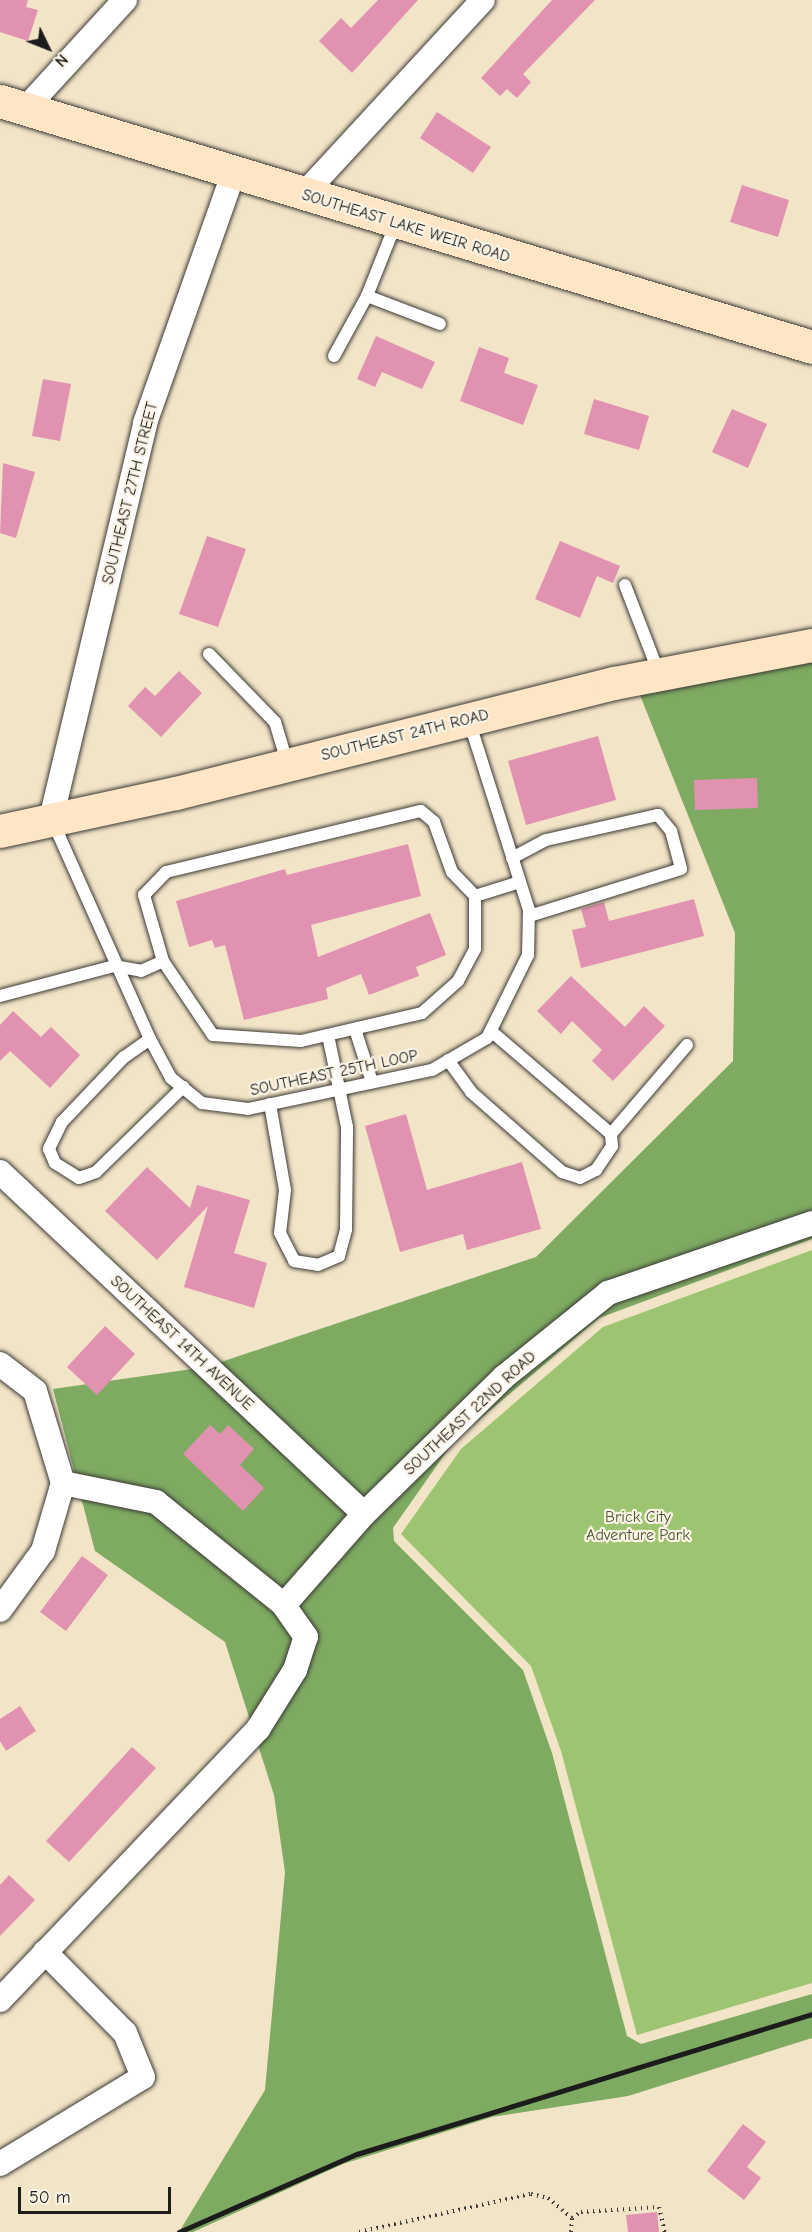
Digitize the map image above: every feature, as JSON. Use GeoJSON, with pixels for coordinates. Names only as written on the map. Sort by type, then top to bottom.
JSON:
{"type":"FeatureCollection","features":[{"type":"Feature","properties":{"kind":"street"},"geometry":{"type":"LineString","coordinates":[[13,105],[125,0]]}},
{"type":"Feature","properties":{"kind":"street"},"geometry":{"type":"LineString","coordinates":[[303,195],[483,0]]}},
{"type":"Feature","properties":{"kind":"street","name":"SOUTHEAST LAKE WEIR ROAD"},"geometry":{"type":"LineString","coordinates":[[13,105],[233,174],[812,347]]}},
{"type":"Feature","properties":{"kind":"street","name":"SOUTHEAST 27TH STREET"},"geometry":{"type":"LineString","coordinates":[[51,819],[145,423],[233,174]]}},
{"type":"Feature","properties":{"kind":"street","name":"SOUTHEAST 24TH ROAD"},"geometry":{"type":"LineString","coordinates":[[0,831],[288,765],[660,674],[812,645]]}},
{"type":"Feature","properties":{"kind":"street","name":"SOUTHEAST 14TH AVENUE"},"geometry":{"type":"LineString","coordinates":[[0,1172],[364,1514]]}},
{"type":"Feature","properties":{"kind":"street","name":"SOUTHEAST 22ND ROAD"},"geometry":{"type":"LineString","coordinates":[[284,1605],[364,1514],[504,1377],[608,1293],[812,1223]]}},
{"type":"Feature","properties":{"kind":"street"},"geometry":{"type":"LineString","coordinates":[[0,1364],[36,1391],[63,1483],[43,1551],[0,1610]]}},
{"type":"Feature","properties":{"kind":"street"},"geometry":{"type":"LineString","coordinates":[[0,2000],[258,1729],[295,1670],[306,1637],[284,1605],[156,1502],[63,1483]]}},
{"type":"Feature","properties":{"kind":"street"},"geometry":{"type":"LineString","coordinates":[[0,2164],[143,2077],[125,2033],[45,1952]]}},
{"type":"Feature","properties":{"kind":"lane"},"geometry":{"type":"LineString","coordinates":[[334,356],[367,296],[396,223]]}},
{"type":"Feature","properties":{"kind":"lane"},"geometry":{"type":"LineString","coordinates":[[367,296],[440,324]]}},
{"type":"Feature","properties":{"kind":"lane"},"geometry":{"type":"LineString","coordinates":[[625,585],[660,674]]}},
{"type":"Feature","properties":{"kind":"lane"},"geometry":{"type":"LineString","coordinates":[[209,654],[275,722],[288,765]]}},
{"type":"Feature","properties":{"kind":"lane"},"geometry":{"type":"LineString","coordinates":[[448,1060],[471,1092],[562,1172],[580,1178],[596,1170],[612,1146],[610,1134],[492,1031],[528,955],[529,916],[468,720]]}},
{"type":"Feature","properties":{"kind":"lane"},"geometry":{"type":"LineString","coordinates":[[422,811],[434,822],[452,872],[475,896],[475,949],[458,981],[422,1013],[301,1041],[213,1035],[163,961],[144,895],[166,872],[422,811]]}},
{"type":"Feature","properties":{"kind":"lane"},"geometry":{"type":"LineString","coordinates":[[512,858],[546,840],[658,814],[670,831],[681,869],[529,916]]}},
{"type":"Feature","properties":{"kind":"lane","name":"SOUTHEAST 25TH LOOP"},"geometry":{"type":"LineString","coordinates":[[51,819],[114,966],[150,1039],[171,1078],[202,1102],[248,1109],[432,1070],[492,1031]]}},
{"type":"Feature","properties":{"kind":"lane"},"geometry":{"type":"LineString","coordinates":[[475,896],[520,882]]}},
{"type":"Feature","properties":{"kind":"lane"},"geometry":{"type":"LineString","coordinates":[[0,996],[114,966],[141,971],[163,961]]}},
{"type":"Feature","properties":{"kind":"lane"},"geometry":{"type":"LineString","coordinates":[[355,1029],[372,1082]]}},
{"type":"Feature","properties":{"kind":"lane"},"geometry":{"type":"LineString","coordinates":[[270,1104],[285,1190],[280,1233],[294,1261],[318,1265],[339,1256],[346,1230],[347,1127],[336,1090],[328,1035]]}},
{"type":"Feature","properties":{"kind":"lane"},"geometry":{"type":"LineString","coordinates":[[150,1039],[124,1057],[62,1122],[49,1149],[55,1163],[79,1178],[96,1172],[183,1088]]}},
{"type":"Feature","properties":{"kind":"lane"},"geometry":{"type":"LineString","coordinates":[[610,1134],[687,1046]]}},
{"type":"Feature","properties":{"kind":"path"},"geometry":{"type":"LineString","coordinates":[[359,2232],[531,2194],[548,2198],[572,2218]]}},
{"type":"Feature","properties":{"kind":"path"},"geometry":{"type":"LineString","coordinates":[[572,2218],[581,2212],[659,2207],[665,2232]]}},
{"type":"Feature","properties":{"kind":"path"},"geometry":{"type":"LineString","coordinates":[[571,2232],[572,2218]]}},
{"type":"Feature","properties":{"kind":"green space"},"geometry":{"type":"Polygon","coordinates":[[[812,657],[812,1239],[599,1318],[454,1441],[393,1528],[394,1541],[523,1670],[552,1753],[627,2036],[641,2044],[812,1994],[812,2038],[628,2096],[492,2117],[343,2164],[193,2232],[179,2232],[265,2090],[285,1872],[274,1795],[225,1642],[95,1551],[53,1389],[206,1367],[536,1257],[733,1061],[735,933],[638,690],[812,657]]]}},
{"type":"Feature","properties":{"kind":"green space","name":"Brick City Adventure Park"},"geometry":{"type":"Polygon","coordinates":[[[812,1250],[812,1983],[637,2035],[561,1751],[531,1666],[401,1534],[461,1449],[603,1327],[812,1250]]]}},
{"type":"Feature","properties":{"kind":"building"},"geometry":{"type":"Polygon","coordinates":[[[0,0],[28,0],[26,7],[38,10],[28,41],[0,32],[0,0]]]}},
{"type":"Feature","properties":{"kind":"building"},"geometry":{"type":"Polygon","coordinates":[[[378,0],[418,0],[352,73],[319,41],[341,18],[351,28],[378,0]]]}},
{"type":"Feature","properties":{"kind":"building"},"geometry":{"type":"Polygon","coordinates":[[[552,0],[595,0],[523,74],[531,82],[517,98],[507,89],[500,96],[481,78],[552,0]]]}},
{"type":"Feature","properties":{"kind":"building"},"geometry":{"type":"Polygon","coordinates":[[[437,112],[491,147],[473,173],[420,138],[437,112]]]}},
{"type":"Feature","properties":{"kind":"building"},"geometry":{"type":"Polygon","coordinates":[[[742,185],[789,200],[778,237],[730,222],[742,185]]]}},
{"type":"Feature","properties":{"kind":"building"},"geometry":{"type":"Polygon","coordinates":[[[376,336],[435,362],[422,389],[382,372],[375,387],[357,379],[376,336]]]}},
{"type":"Feature","properties":{"kind":"building"},"geometry":{"type":"Polygon","coordinates":[[[479,347],[509,358],[504,373],[538,385],[523,425],[460,401],[479,347]]]}},
{"type":"Feature","properties":{"kind":"building"},"geometry":{"type":"Polygon","coordinates":[[[43,379],[71,384],[60,441],[32,436],[43,379]]]}},
{"type":"Feature","properties":{"kind":"building"},"geometry":{"type":"Polygon","coordinates":[[[594,399],[649,416],[639,450],[584,434],[594,399]]]}},
{"type":"Feature","properties":{"kind":"building"},"geometry":{"type":"Polygon","coordinates":[[[732,409],[767,424],[748,468],[712,452],[732,409]]]}},
{"type":"Feature","properties":{"kind":"building"},"geometry":{"type":"Polygon","coordinates":[[[3,463],[35,472],[16,538],[0,533],[3,463]]]}},
{"type":"Feature","properties":{"kind":"building"},"geometry":{"type":"Polygon","coordinates":[[[207,536],[246,549],[218,627],[179,614],[207,536]]]}},
{"type":"Feature","properties":{"kind":"building"},"geometry":{"type":"Polygon","coordinates":[[[560,541],[620,566],[613,583],[597,576],[580,618],[535,599],[560,541]]]}},
{"type":"Feature","properties":{"kind":"building"},"geometry":{"type":"Polygon","coordinates":[[[179,671],[202,693],[161,737],[128,706],[145,687],[155,696],[179,671]]]}},
{"type":"Feature","properties":{"kind":"building"},"geometry":{"type":"Polygon","coordinates":[[[598,736],[616,800],[526,825],[508,761],[598,736]]]}},
{"type":"Feature","properties":{"kind":"building"},"geometry":{"type":"Polygon","coordinates":[[[757,778],[758,808],[695,810],[694,780],[757,778]]]}},
{"type":"Feature","properties":{"kind":"building"},"geometry":{"type":"Polygon","coordinates":[[[408,844],[421,896],[311,925],[318,957],[430,913],[446,955],[416,967],[419,976],[369,995],[361,974],[326,988],[328,999],[244,1020],[225,945],[215,948],[212,940],[189,947],[176,901],[285,869],[287,875],[408,844]]]}},
{"type":"Feature","properties":{"kind":"building"},"geometry":{"type":"Polygon","coordinates":[[[694,899],[704,936],[581,968],[572,930],[586,927],[581,909],[604,902],[609,921],[694,899]]]}},
{"type":"Feature","properties":{"kind":"building"},"geometry":{"type":"Polygon","coordinates":[[[571,976],[625,1027],[644,1006],[665,1026],[613,1081],[592,1061],[602,1050],[572,1021],[561,1034],[537,1011],[571,976]]]}},
{"type":"Feature","properties":{"kind":"building"},"geometry":{"type":"Polygon","coordinates":[[[13,1011],[41,1037],[51,1027],[80,1055],[50,1088],[10,1051],[0,1061],[0,1025],[13,1011]]]}},
{"type":"Feature","properties":{"kind":"building"},"geometry":{"type":"Polygon","coordinates":[[[406,1114],[427,1190],[522,1162],[541,1229],[467,1250],[463,1234],[400,1252],[365,1126],[406,1114]]]}},
{"type":"Feature","properties":{"kind":"building"},"geometry":{"type":"Polygon","coordinates":[[[147,1167],[190,1208],[197,1185],[250,1200],[234,1253],[267,1263],[254,1308],[184,1287],[208,1206],[157,1260],[105,1211],[147,1167]]]}},
{"type":"Feature","properties":{"kind":"building"},"geometry":{"type":"Polygon","coordinates":[[[105,1326],[135,1354],[97,1395],[67,1367],[105,1326]]]}},
{"type":"Feature","properties":{"kind":"building"},"geometry":{"type":"Polygon","coordinates":[[[210,1425],[220,1434],[228,1425],[254,1449],[240,1465],[264,1488],[243,1511],[183,1454],[210,1425]]]}},
{"type":"Feature","properties":{"kind":"building"},"geometry":{"type":"Polygon","coordinates":[[[82,1556],[108,1575],[66,1631],[40,1612],[82,1556]]]}},
{"type":"Feature","properties":{"kind":"building"},"geometry":{"type":"Polygon","coordinates":[[[20,1706],[36,1731],[6,1751],[0,1741],[0,1719],[20,1706]]]}},
{"type":"Feature","properties":{"kind":"building"},"geometry":{"type":"Polygon","coordinates":[[[132,1747],[156,1768],[69,1862],[46,1841],[132,1747]]]}},
{"type":"Feature","properties":{"kind":"building"},"geometry":{"type":"Polygon","coordinates":[[[9,1875],[35,1900],[0,1936],[0,1885],[9,1875]]]}},
{"type":"Feature","properties":{"kind":"building"},"geometry":{"type":"Polygon","coordinates":[[[743,2124],[766,2142],[747,2167],[761,2178],[744,2200],[707,2171],[743,2124]]]}},
{"type":"Feature","properties":{"kind":"building"},"geometry":{"type":"Polygon","coordinates":[[[657,2212],[659,2232],[628,2232],[626,2215],[657,2212]]]}},
{"type":"Feature","properties":{"kind":"railway"},"geometry":{"type":"LineString","coordinates":[[179,2232],[357,2154],[812,2014]]}}]}
